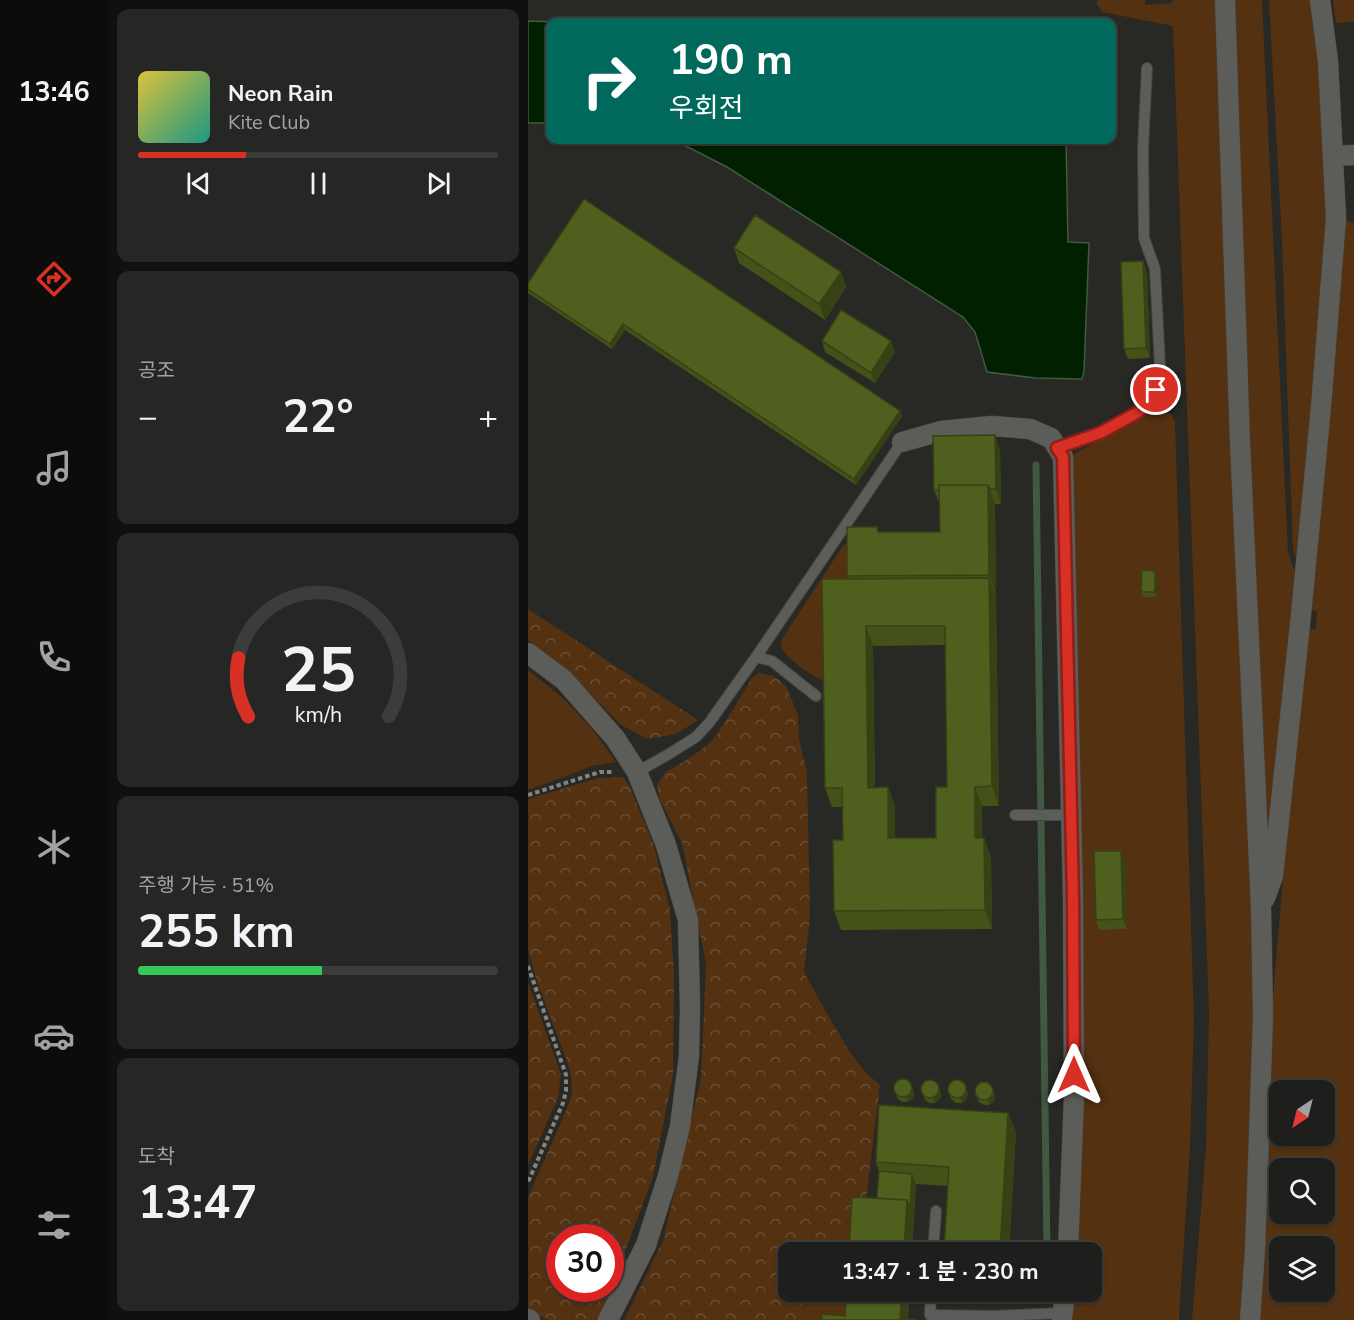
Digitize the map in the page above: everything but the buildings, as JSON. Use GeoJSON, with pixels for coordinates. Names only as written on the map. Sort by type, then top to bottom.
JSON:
{"type":"FeatureCollection","features":[{"type":"Feature","properties":{"kind":"street"},"geometry":{"type":"LineString","coordinates":[[1225,0],[1240,442],[1261,908],[1263,1017],[1255,1250],[1250,1320]]}},
{"type":"Feature","properties":{"kind":"street"},"geometry":{"type":"LineString","coordinates":[[1261,908],[1273,876],[1321,407],[1336,218],[1328,61],[1320,0]]}},
{"type":"Feature","properties":{"kind":"street"},"geometry":{"type":"LineString","coordinates":[[1334,156],[1354,155]]}},
{"type":"Feature","properties":{"kind":"street"},"geometry":{"type":"LineString","coordinates":[[902,442],[941,431],[992,426],[1030,429],[1051,438],[1063,457],[1071,815],[1074,1097],[1068,1242]]}},
{"type":"Feature","properties":{"kind":"street"},"geometry":{"type":"LineString","coordinates":[[528,653],[564,680],[615,738],[637,772],[666,845],[688,920],[690,1009],[688,1056],[680,1126],[668,1176],[646,1245],[608,1320]]}},
{"type":"Feature","properties":{"kind":"lane"},"geometry":{"type":"LineString","coordinates":[[1057,448],[1100,433],[1133,415],[1148,406],[1156,390],[1160,366],[1155,269],[1144,238],[1143,147],[1147,68]]}},
{"type":"Feature","properties":{"kind":"lane"},"geometry":{"type":"LineString","coordinates":[[637,772],[696,737],[709,723],[902,442]]}},
{"type":"Feature","properties":{"kind":"lane"},"geometry":{"type":"LineString","coordinates":[[756,657],[772,661],[816,696]]}},
{"type":"Feature","properties":{"kind":"lane"},"geometry":{"type":"LineString","coordinates":[[1015,815],[1071,815]]}},
{"type":"Feature","properties":{"kind":"lane"},"geometry":{"type":"LineString","coordinates":[[934,1242],[936,1211]]}},
{"type":"Feature","properties":{"kind":"lane"},"geometry":{"type":"LineString","coordinates":[[931,1302],[930,1315],[1062,1316]]}},
{"type":"Feature","properties":{"kind":"path"},"geometry":{"type":"LineString","coordinates":[[528,795],[600,772],[637,772]]}},
{"type":"Feature","properties":{"kind":"path"},"geometry":{"type":"LineString","coordinates":[[528,966],[566,1075],[566,1091],[528,1182]]}},
{"type":"Feature","properties":{"kind":"green space"},"geometry":{"type":"Polygon","coordinates":[[[1098,0],[1145,0],[1146,5],[1172,3],[1173,0],[1218,0],[1257,1020],[1244,1320],[1192,1320],[1206,1147],[1209,1013],[1173,26],[1102,12],[1096,3],[1098,0]]]}},
{"type":"Feature","properties":{"kind":"green space"},"geometry":{"type":"Polygon","coordinates":[[[1233,0],[1262,0],[1288,552],[1298,581],[1270,853],[1262,852],[1233,0]]]}},
{"type":"Feature","properties":{"kind":"green space"},"geometry":{"type":"Polygon","coordinates":[[[1269,0],[1313,0],[1322,60],[1330,227],[1297,561],[1293,550],[1282,242],[1269,0]]]}},
{"type":"Feature","properties":{"kind":"green space"},"geometry":{"type":"Polygon","coordinates":[[[1333,0],[1354,0],[1354,22],[1336,23],[1333,0]]]}},
{"type":"Feature","properties":{"kind":"green space"},"geometry":{"type":"Polygon","coordinates":[[[1340,219],[1354,223],[1354,1320],[1258,1320],[1272,1008],[1306,628],[1316,629],[1317,611],[1308,610],[1340,219]]]}},
{"type":"Feature","properties":{"kind":"green space"},"geometry":{"type":"Polygon","coordinates":[[[1153,408],[1171,414],[1175,422],[1194,1020],[1190,1147],[1179,1320],[1073,1320],[1074,1302],[1102,1302],[1102,1242],[1076,1242],[1070,456],[1133,422],[1153,408]]]}},
{"type":"Feature","properties":{"kind":"green space"},"geometry":{"type":"Polygon","coordinates":[[[849,543],[852,596],[828,684],[795,663],[780,646],[782,639],[844,544],[849,543]]]}},
{"type":"Feature","properties":{"kind":"green space"},"geometry":{"type":"Polygon","coordinates":[[[528,609],[698,720],[676,734],[648,739],[621,725],[577,680],[528,640],[528,609]]]}},
{"type":"Feature","properties":{"kind":"green space"},"geometry":{"type":"Polygon","coordinates":[[[528,670],[563,698],[593,730],[616,762],[592,766],[528,790],[528,670]]]}},
{"type":"Feature","properties":{"kind":"green space"},"geometry":{"type":"Polygon","coordinates":[[[759,673],[774,676],[786,686],[798,715],[799,739],[807,772],[810,917],[804,972],[849,1051],[865,1072],[880,1085],[866,1200],[842,1227],[834,1242],[778,1242],[778,1302],[805,1302],[803,1320],[624,1320],[663,1241],[701,1078],[706,964],[682,843],[659,798],[657,785],[666,772],[693,756],[712,741],[752,678],[759,673]]]}},
{"type":"Feature","properties":{"kind":"green space"},"geometry":{"type":"Polygon","coordinates":[[[623,777],[630,787],[654,846],[670,911],[674,975],[673,1075],[653,1177],[624,1254],[624,1224],[546,1224],[546,1302],[606,1302],[599,1320],[549,1320],[528,1310],[528,1197],[572,1094],[567,1061],[537,982],[528,950],[528,799],[598,778],[623,777]]]}},
{"type":"Feature","properties":{"kind":"green space"},"geometry":{"type":"Polygon","coordinates":[[[528,983],[561,1074],[558,1098],[528,1165],[528,983]]]}},
{"type":"Feature","properties":{"kind":"green space"},"geometry":{"type":"Polygon","coordinates":[[[851,1217],[850,1242],[834,1242],[842,1227],[851,1217]]]}},
{"type":"Feature","properties":{"kind":"green space"},"geometry":{"type":"Polygon","coordinates":[[[805,1302],[847,1302],[846,1320],[803,1320],[805,1302]]]}},
{"type":"Feature","properties":{"kind":"shaded area"},"geometry":{"type":"Polygon","coordinates":[[[528,21],[546,22],[546,123],[528,123],[528,21]]]}},
{"type":"Feature","properties":{"kind":"shaded area"},"geometry":{"type":"Polygon","coordinates":[[[682,144],[1066,144],[1068,242],[1089,243],[1082,379],[1035,378],[987,372],[975,332],[963,317],[727,167],[682,144]]]}},
{"type":"Feature","properties":{"kind":"waterway"},"geometry":{"type":"LineString","coordinates":[[1036,465],[1047,1242]]}},
{"type":"Feature","properties":{"kind":"route"},"geometry":{"type":"LineString","coordinates":[[1074,1075],[1073,897],[1063,457],[1057,448],[1100,433],[1133,415],[1148,406],[1156,390]]}}]}
